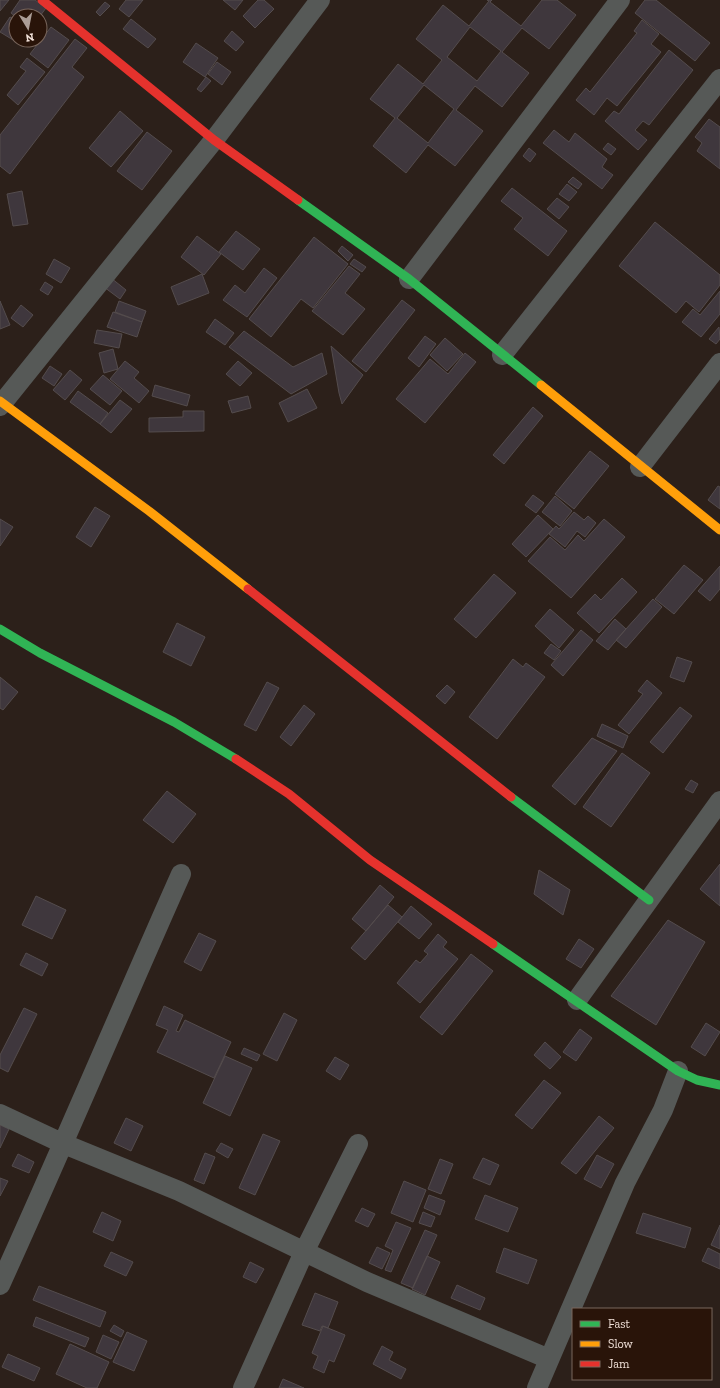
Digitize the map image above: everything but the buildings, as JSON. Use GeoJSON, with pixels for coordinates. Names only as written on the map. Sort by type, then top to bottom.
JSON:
{"type":"FeatureCollection","features":[{"type":"Feature","properties":{"kind":"street"},"geometry":{"type":"LineString","coordinates":[[42,0],[214,140],[409,279],[640,467],[720,530]]}},
{"type":"Feature","properties":{"kind":"street"},"geometry":{"type":"LineString","coordinates":[[320,0],[214,140],[1,403],[149,511],[404,714],[562,836],[649,900]]}},
{"type":"Feature","properties":{"kind":"street"},"geometry":{"type":"LineString","coordinates":[[409,279],[620,0]]}},
{"type":"Feature","properties":{"kind":"street"},"geometry":{"type":"LineString","coordinates":[[502,355],[720,79]]}},
{"type":"Feature","properties":{"kind":"street"},"geometry":{"type":"LineString","coordinates":[[640,467],[720,363]]}},
{"type":"Feature","properties":{"kind":"street"},"geometry":{"type":"LineString","coordinates":[[0,629],[40,653],[174,722],[237,760],[289,794],[370,860],[577,1000],[678,1071],[697,1080],[720,1085]]}},
{"type":"Feature","properties":{"kind":"street"},"geometry":{"type":"LineString","coordinates":[[577,1000],[720,801]]}},
{"type":"Feature","properties":{"kind":"street"},"geometry":{"type":"LineString","coordinates":[[0,1285],[64,1144],[119,1013],[181,874]]}},
{"type":"Feature","properties":{"kind":"street"},"geometry":{"type":"LineString","coordinates":[[537,1388],[624,1183],[663,1110],[678,1071]]}},
{"type":"Feature","properties":{"kind":"street"},"geometry":{"type":"LineString","coordinates":[[0,1114],[64,1144],[180,1191],[367,1282],[549,1359]]}},
{"type":"Feature","properties":{"kind":"street"},"geometry":{"type":"LineString","coordinates":[[243,1388],[304,1252],[358,1144]]}},
{"type":"Feature","properties":{"kind":"traffic: fast"},"geometry":{"type":"LineString","coordinates":[[298,200],[409,279],[541,385]]}},
{"type":"Feature","properties":{"kind":"traffic: fast"},"geometry":{"type":"LineString","coordinates":[[0,629],[40,653],[174,722],[236,759]]}},
{"type":"Feature","properties":{"kind":"traffic: fast"},"geometry":{"type":"LineString","coordinates":[[511,797],[649,900]]}},
{"type":"Feature","properties":{"kind":"traffic: fast"},"geometry":{"type":"LineString","coordinates":[[493,944],[678,1071],[697,1080],[720,1085]]}},
{"type":"Feature","properties":{"kind":"traffic: slow"},"geometry":{"type":"LineString","coordinates":[[541,385],[720,530]]}},
{"type":"Feature","properties":{"kind":"traffic: slow"},"geometry":{"type":"LineString","coordinates":[[0,401],[149,511],[248,589]]}},
{"type":"Feature","properties":{"kind":"traffic: jam"},"geometry":{"type":"LineString","coordinates":[[42,0],[214,140],[298,200]]}},
{"type":"Feature","properties":{"kind":"traffic: jam"},"geometry":{"type":"LineString","coordinates":[[248,589],[511,797]]}},
{"type":"Feature","properties":{"kind":"traffic: jam"},"geometry":{"type":"LineString","coordinates":[[236,759],[289,794],[370,860],[493,944]]}}]}
